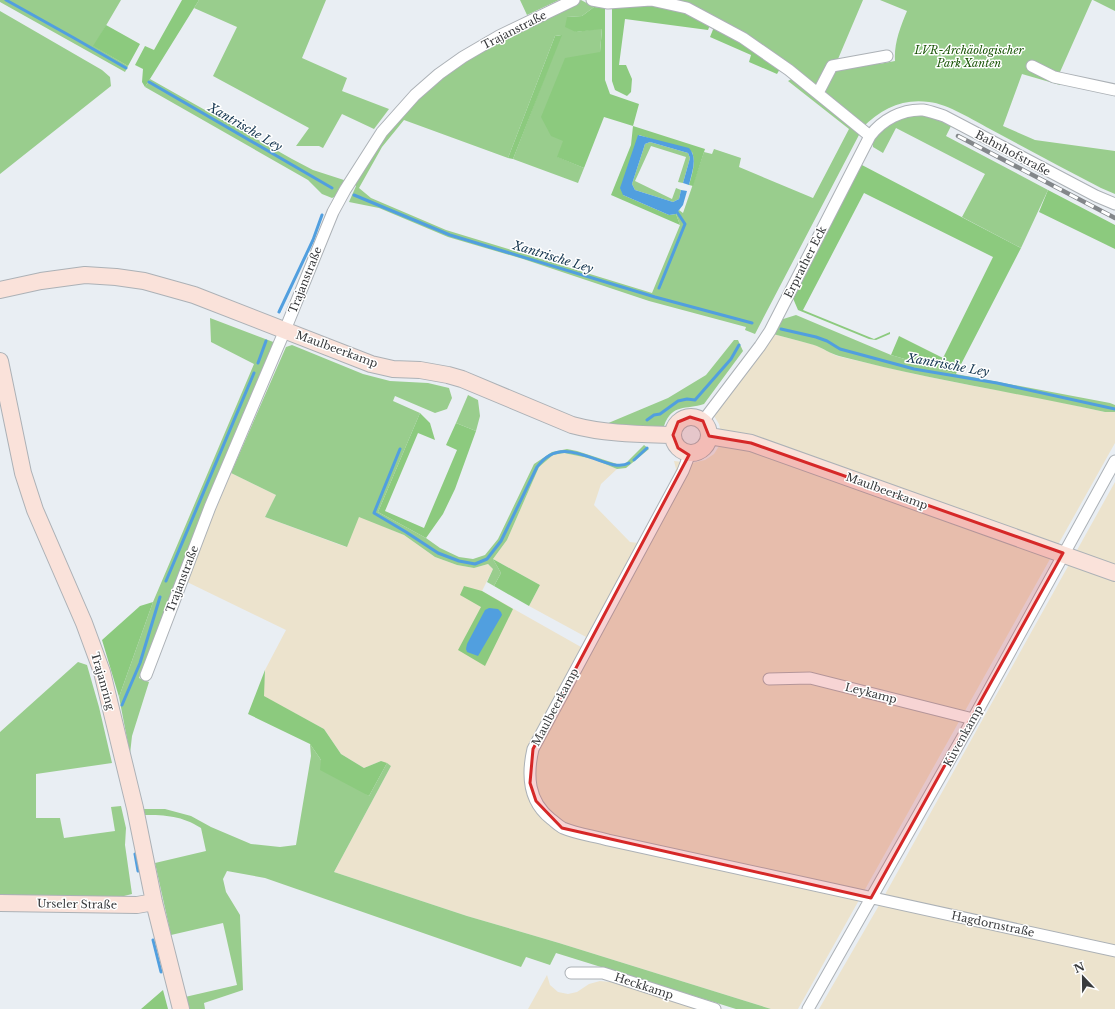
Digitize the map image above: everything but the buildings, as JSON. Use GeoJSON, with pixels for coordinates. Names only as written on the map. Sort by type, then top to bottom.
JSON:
{"type":"FeatureCollection","features":[{"type":"Feature","properties":{"kind":"street","name":"Trajanstraße"},"geometry":{"type":"LineString","coordinates":[[146,675],[210,507],[333,212],[344,190],[382,132],[399,111],[415,94],[438,74],[463,57],[499,36],[574,0]]}},
{"type":"Feature","properties":{"kind":"street"},"geometry":{"type":"LineString","coordinates":[[592,0],[608,3],[651,0],[687,8],[743,38],[789,70],[870,136]]}},
{"type":"Feature","properties":{"kind":"street"},"geometry":{"type":"LineString","coordinates":[[818,93],[832,66],[887,56]]}},
{"type":"Feature","properties":{"kind":"street"},"geometry":{"type":"LineString","coordinates":[[1032,66],[1054,77],[1115,90]]}},
{"type":"Feature","properties":{"kind":"street","name":"Bahnhofstraße"},"geometry":{"type":"LineString","coordinates":[[909,112],[922,110],[944,116],[1096,196],[1115,204]]}},
{"type":"Feature","properties":{"kind":"street","name":"Erprather Eck"},"geometry":{"type":"LineString","coordinates":[[706,429],[770,331],[870,136],[877,126],[886,120],[909,112]]}},
{"type":"Feature","properties":{"kind":"street","name":"Maulbeerkamp"},"geometry":{"type":"LineString","coordinates":[[0,290],[41,281],[84,275],[144,281],[194,295],[371,364],[393,369],[435,372],[462,380],[572,425],[591,430],[672,435],[674,428],[683,418],[697,418],[706,429],[751,443],[1115,573]]}},
{"type":"Feature","properties":{"kind":"street","name":"Trajanring"},"geometry":{"type":"LineString","coordinates":[[0,361],[23,473],[35,510],[84,623],[102,672],[135,808],[154,902],[181,1009]]}},
{"type":"Feature","properties":{"kind":"street"},"geometry":{"type":"LineString","coordinates":[[672,435],[674,442],[683,452],[697,452],[703,448],[707,442],[706,429]]}},
{"type":"Feature","properties":{"kind":"street","name":"Maulbeerkamp"},"geometry":{"type":"LineString","coordinates":[[690,453],[683,471],[533,749],[529,766],[530,783],[536,801],[546,815],[562,828],[616,842],[871,898]]}},
{"type":"Feature","properties":{"kind":"street","name":"Küvenkamp"},"geometry":{"type":"LineString","coordinates":[[808,1009],[973,719],[1115,460]]}},
{"type":"Feature","properties":{"kind":"street","name":"Leykamp"},"geometry":{"type":"LineString","coordinates":[[769,679],[810,678],[973,719]]}},
{"type":"Feature","properties":{"kind":"street","name":"Hagdornstraße"},"geometry":{"type":"LineString","coordinates":[[871,898],[1115,951]]}},
{"type":"Feature","properties":{"kind":"street","name":"Urseler Straße"},"geometry":{"type":"LineString","coordinates":[[0,903],[138,905],[154,902]]}},
{"type":"Feature","properties":{"kind":"street","name":"Heckkamp"},"geometry":{"type":"LineString","coordinates":[[571,972],[603,973],[715,1009]]}},
{"type":"Feature","properties":{"kind":"highlighted area"},"geometry":{"type":"Polygon","coordinates":[[[690,417],[703,421],[709,436],[751,443],[1063,553],[871,898],[562,828],[536,801],[530,783],[533,749],[689,455],[678,448],[673,435],[678,422],[690,417]]]}},
{"type":"Feature","properties":{"kind":"shaded area"},"geometry":{"type":"Polygon","coordinates":[[[773,334],[815,345],[837,356],[915,374],[1027,395],[1105,412],[1115,412],[1115,443],[798,1009],[771,1009],[467,916],[334,872],[391,766],[381,761],[364,768],[341,754],[324,729],[263,696],[265,670],[286,630],[185,581],[231,473],[276,495],[265,517],[346,547],[359,516],[404,535],[435,557],[457,565],[474,568],[488,564],[493,569],[482,591],[581,647],[586,637],[529,606],[540,585],[493,559],[507,540],[539,467],[553,455],[564,453],[593,459],[617,469],[601,484],[594,505],[630,542],[639,543],[674,479],[676,469],[674,461],[692,463],[705,460],[714,454],[722,437],[719,424],[714,416],[773,334]]]}},
{"type":"Feature","properties":{"kind":"shaded area"},"geometry":{"type":"Polygon","coordinates":[[[1115,482],[1115,1009],[819,1009],[878,907],[1115,482]]]}},
{"type":"Feature","properties":{"kind":"shaded area"},"geometry":{"type":"Polygon","coordinates":[[[547,975],[550,985],[558,992],[568,994],[577,992],[589,984],[600,981],[611,982],[698,1009],[528,1009],[547,975]]]}},
{"type":"Feature","properties":{"kind":"green space"},"geometry":{"type":"Polygon","coordinates":[[[0,0],[121,0],[94,46],[128,66],[125,72],[0,2],[0,0]]]}},
{"type":"Feature","properties":{"kind":"green space"},"geometry":{"type":"Polygon","coordinates":[[[182,0],[199,0],[145,87],[142,82],[143,69],[135,65],[145,46],[154,50],[182,0]]]}},
{"type":"Feature","properties":{"kind":"green space"},"geometry":{"type":"Polygon","coordinates":[[[199,0],[326,0],[302,58],[347,78],[342,91],[389,109],[374,129],[342,114],[323,148],[319,146],[296,146],[309,128],[213,76],[237,27],[194,8],[199,0]]]}},
{"type":"Feature","properties":{"kind":"green space"},"geometry":{"type":"Polygon","coordinates":[[[520,0],[559,0],[527,15],[520,0]]]}},
{"type":"Feature","properties":{"kind":"green space"},"geometry":{"type":"Polygon","coordinates":[[[581,0],[594,7],[582,16],[567,17],[576,32],[602,28],[600,52],[558,157],[584,168],[578,183],[513,159],[561,35],[555,36],[508,158],[404,120],[382,147],[359,188],[371,198],[446,230],[652,293],[680,225],[676,214],[679,210],[683,213],[704,152],[712,154],[714,149],[741,158],[739,167],[813,198],[849,129],[788,81],[793,78],[860,133],[755,334],[745,330],[746,327],[649,301],[523,259],[448,237],[379,208],[349,202],[356,186],[354,184],[379,141],[432,83],[504,38],[581,0]]]}},
{"type":"Feature","properties":{"kind":"green space"},"geometry":{"type":"Polygon","coordinates":[[[672,0],[863,0],[838,59],[833,64],[828,62],[817,85],[814,86],[672,0]]]}},
{"type":"Feature","properties":{"kind":"green space","name":"LVR-Archäologischer Park Xanten"},"geometry":{"type":"Polygon","coordinates":[[[880,0],[1092,0],[1060,72],[1060,85],[1022,74],[1003,126],[1035,140],[1115,151],[1115,194],[1073,174],[960,113],[936,103],[919,101],[901,103],[877,115],[863,127],[822,92],[833,68],[854,64],[879,64],[895,61],[897,42],[907,11],[880,0]]]}},
{"type":"Feature","properties":{"kind":"green space"},"geometry":{"type":"Polygon","coordinates":[[[1093,0],[1115,0],[1115,11],[1093,0]]]}},
{"type":"Feature","properties":{"kind":"green space"},"geometry":{"type":"Polygon","coordinates":[[[645,4],[680,10],[710,25],[708,30],[625,19],[619,65],[626,65],[632,79],[631,92],[627,96],[615,90],[612,81],[612,7],[645,4]]]}},
{"type":"Feature","properties":{"kind":"green space"},"geometry":{"type":"Polygon","coordinates":[[[594,7],[605,8],[605,80],[610,94],[639,104],[633,126],[604,117],[584,168],[557,157],[563,141],[551,136],[541,117],[565,58],[600,52],[602,29],[576,32],[565,27],[567,17],[582,16],[594,7]]]}},
{"type":"Feature","properties":{"kind":"green space"},"geometry":{"type":"Polygon","coordinates":[[[0,11],[102,70],[110,77],[111,86],[0,174],[0,11]]]}},
{"type":"Feature","properties":{"kind":"green space"},"geometry":{"type":"Polygon","coordinates":[[[106,25],[140,44],[128,66],[93,46],[106,25]]]}},
{"type":"Feature","properties":{"kind":"green space"},"geometry":{"type":"Polygon","coordinates":[[[714,27],[781,67],[777,74],[749,62],[751,55],[710,37],[714,27]]]}},
{"type":"Feature","properties":{"kind":"green space"},"geometry":{"type":"Polygon","coordinates":[[[562,35],[513,159],[508,158],[555,36],[562,35]]]}},
{"type":"Feature","properties":{"kind":"green space"},"geometry":{"type":"Polygon","coordinates":[[[150,79],[313,170],[347,181],[339,195],[332,198],[322,194],[308,180],[145,87],[150,79]]]}},
{"type":"Feature","properties":{"kind":"green space"},"geometry":{"type":"Polygon","coordinates":[[[910,115],[927,115],[952,124],[946,136],[1048,190],[1021,248],[962,217],[985,174],[896,128],[883,153],[873,147],[872,139],[894,120],[910,115]]]}},
{"type":"Feature","properties":{"kind":"green space"},"geometry":{"type":"Polygon","coordinates":[[[633,126],[705,149],[693,186],[689,185],[694,164],[692,152],[639,135],[623,195],[669,215],[676,214],[680,225],[611,195],[631,145],[633,126]]]}},
{"type":"Feature","properties":{"kind":"green space"},"geometry":{"type":"Polygon","coordinates":[[[650,142],[688,153],[690,158],[683,183],[678,182],[686,157],[651,146],[635,181],[672,199],[676,188],[681,190],[679,199],[673,202],[635,190],[632,184],[645,144],[650,142]]]}},
{"type":"Feature","properties":{"kind":"green space"},"geometry":{"type":"Polygon","coordinates":[[[860,164],[1021,248],[956,374],[891,355],[899,336],[943,358],[993,257],[864,193],[803,310],[874,339],[890,332],[890,334],[876,340],[869,339],[798,310],[792,296],[860,164]]]}},
{"type":"Feature","properties":{"kind":"green space"},"geometry":{"type":"Polygon","coordinates":[[[1048,190],[1115,225],[1115,249],[1039,212],[1048,190]]]}},
{"type":"Feature","properties":{"kind":"green space"},"geometry":{"type":"Polygon","coordinates":[[[796,315],[891,355],[956,374],[1110,403],[1115,405],[1115,412],[1105,412],[872,364],[839,356],[814,345],[773,334],[780,320],[796,315]]]}},
{"type":"Feature","properties":{"kind":"green space"},"geometry":{"type":"Polygon","coordinates":[[[210,318],[276,343],[200,518],[139,678],[149,682],[132,736],[130,754],[119,697],[153,602],[254,364],[211,342],[210,318]]]}},
{"type":"Feature","properties":{"kind":"green space"},"geometry":{"type":"Polygon","coordinates":[[[734,340],[738,340],[743,351],[704,404],[675,411],[667,419],[664,426],[635,428],[606,424],[668,398],[706,375],[734,340]]]}},
{"type":"Feature","properties":{"kind":"green space"},"geometry":{"type":"Polygon","coordinates":[[[292,345],[363,374],[390,381],[428,383],[449,388],[452,398],[447,409],[435,413],[395,396],[393,401],[420,413],[378,512],[426,538],[440,548],[459,557],[473,559],[485,555],[498,539],[534,464],[552,452],[567,449],[617,464],[625,464],[644,445],[649,449],[626,468],[617,469],[593,459],[564,453],[553,455],[539,467],[507,540],[493,559],[501,573],[494,586],[487,582],[493,569],[488,564],[474,568],[457,565],[435,557],[404,535],[359,517],[347,547],[265,517],[276,495],[231,473],[286,347],[292,345]]]}},
{"type":"Feature","properties":{"kind":"green space"},"geometry":{"type":"Polygon","coordinates":[[[468,395],[478,400],[480,416],[476,431],[456,423],[468,395]]]}},
{"type":"Feature","properties":{"kind":"green space"},"geometry":{"type":"Polygon","coordinates":[[[420,413],[430,423],[435,440],[418,433],[385,511],[424,528],[457,450],[446,445],[456,423],[476,431],[455,489],[443,514],[426,538],[378,512],[420,413]]]}},
{"type":"Feature","properties":{"kind":"green space"},"geometry":{"type":"Polygon","coordinates":[[[493,559],[540,585],[529,606],[494,586],[501,573],[493,559]]]}},
{"type":"Feature","properties":{"kind":"green space"},"geometry":{"type":"Polygon","coordinates":[[[464,586],[482,591],[513,609],[485,666],[458,650],[481,607],[460,595],[464,586]]]}},
{"type":"Feature","properties":{"kind":"green space"},"geometry":{"type":"Polygon","coordinates":[[[153,602],[119,697],[102,640],[140,606],[153,602]]]}},
{"type":"Feature","properties":{"kind":"green space"},"geometry":{"type":"Polygon","coordinates":[[[78,662],[87,665],[99,707],[112,763],[36,774],[36,818],[60,818],[64,838],[115,831],[111,807],[121,806],[126,828],[125,845],[132,894],[120,897],[0,896],[0,732],[78,662]]]}},
{"type":"Feature","properties":{"kind":"green space"},"geometry":{"type":"Polygon","coordinates":[[[265,670],[264,696],[324,729],[341,754],[364,768],[381,761],[387,763],[369,796],[320,770],[321,760],[310,744],[248,714],[265,670]]]}},
{"type":"Feature","properties":{"kind":"green space"},"geometry":{"type":"Polygon","coordinates":[[[310,744],[321,760],[369,796],[387,763],[391,766],[334,872],[467,916],[771,1009],[736,1009],[556,953],[550,965],[526,957],[521,967],[265,878],[227,871],[223,879],[226,892],[240,915],[243,990],[204,1003],[205,1009],[188,1009],[185,997],[237,985],[223,923],[171,935],[155,863],[206,851],[201,828],[187,821],[174,817],[144,815],[144,809],[165,809],[191,816],[211,827],[251,844],[280,847],[296,845],[311,756],[310,744]]]}},
{"type":"Feature","properties":{"kind":"green space"},"geometry":{"type":"Polygon","coordinates":[[[163,990],[168,1009],[141,1009],[163,990]]]}},
{"type":"Feature","properties":{"kind":"water"},"geometry":{"type":"Polygon","coordinates":[[[638,135],[689,148],[692,152],[694,165],[689,185],[683,183],[690,158],[688,153],[650,142],[645,144],[632,184],[635,190],[673,202],[679,199],[681,190],[687,191],[683,205],[676,214],[669,215],[623,195],[620,188],[638,135]]]}},
{"type":"Feature","properties":{"kind":"water"},"geometry":{"type":"Polygon","coordinates":[[[489,608],[498,609],[502,615],[478,656],[467,652],[467,644],[485,610],[489,608]]]}},
{"type":"Feature","properties":{"kind":"waterway","name":"Xantrische Ley"},"geometry":{"type":"LineString","coordinates":[[6,0],[126,68]]}},
{"type":"Feature","properties":{"kind":"waterway","name":"Xantrische Ley"},"geometry":{"type":"LineString","coordinates":[[149,82],[332,188]]}},
{"type":"Feature","properties":{"kind":"waterway","name":"Xantrische Ley"},"geometry":{"type":"LineString","coordinates":[[354,195],[450,235],[655,297],[752,323]]}},
{"type":"Feature","properties":{"kind":"waterway"},"geometry":{"type":"LineString","coordinates":[[659,288],[685,224],[675,211]]}},
{"type":"Feature","properties":{"kind":"waterway"},"geometry":{"type":"LineString","coordinates":[[279,312],[313,240],[322,215]]}},
{"type":"Feature","properties":{"kind":"waterway","name":"Xantrische Ley"},"geometry":{"type":"LineString","coordinates":[[781,329],[816,337],[827,341],[840,349],[914,369],[997,383],[1115,409]]}},
{"type":"Feature","properties":{"kind":"waterway"},"geometry":{"type":"LineString","coordinates":[[258,363],[266,341]]}},
{"type":"Feature","properties":{"kind":"waterway"},"geometry":{"type":"LineString","coordinates":[[647,420],[654,415],[660,414],[678,401],[687,399],[695,400],[731,359],[739,345]]}},
{"type":"Feature","properties":{"kind":"waterway"},"geometry":{"type":"LineString","coordinates":[[166,581],[254,373]]}},
{"type":"Feature","properties":{"kind":"waterway"},"geometry":{"type":"LineString","coordinates":[[634,460],[647,448]]}},
{"type":"Feature","properties":{"kind":"waterway"},"geometry":{"type":"LineString","coordinates":[[400,449],[374,513],[438,553],[459,561],[475,564],[487,559],[501,541],[537,467],[548,456],[560,452],[572,452],[609,464],[620,465],[629,463]]}},
{"type":"Feature","properties":{"kind":"waterway"},"geometry":{"type":"LineString","coordinates":[[122,705],[140,663],[160,597]]}},
{"type":"Feature","properties":{"kind":"waterway"},"geometry":{"type":"LineString","coordinates":[[135,854],[138,871]]}},
{"type":"Feature","properties":{"kind":"waterway"},"geometry":{"type":"LineString","coordinates":[[153,940],[161,972]]}},
{"type":"Feature","properties":{"kind":"railway"},"geometry":{"type":"LineString","coordinates":[[958,136],[1115,218]]}}]}
